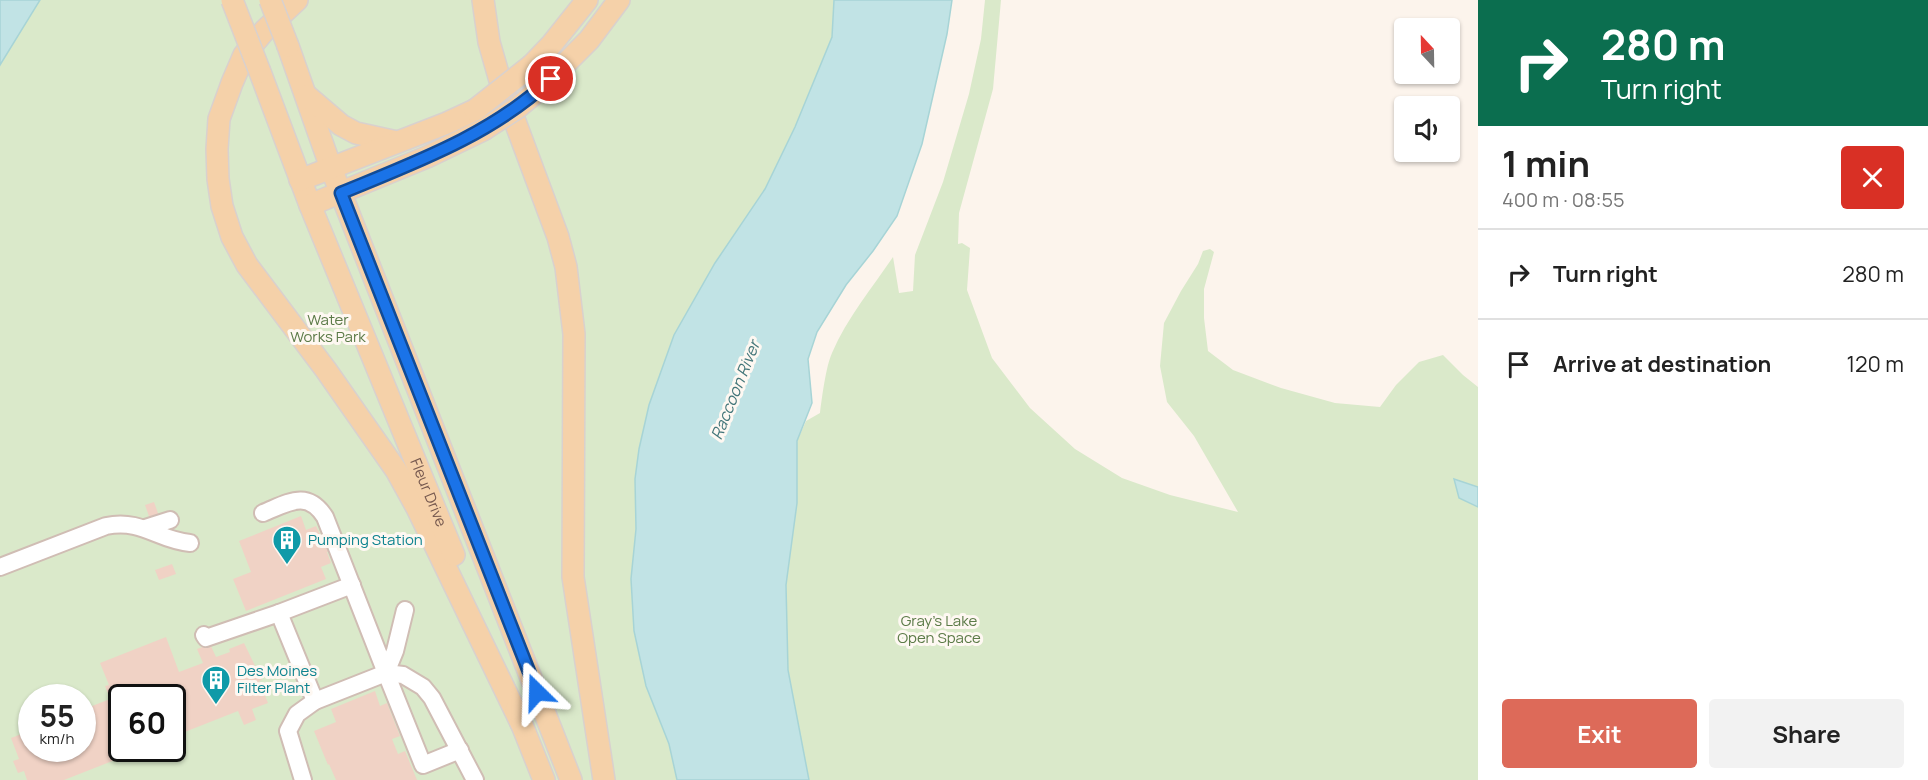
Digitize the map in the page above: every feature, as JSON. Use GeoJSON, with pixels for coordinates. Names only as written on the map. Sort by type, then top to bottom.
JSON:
{"type":"FeatureCollection","features":[{"type":"Feature","properties":{"kind":"main road","name":"Fleur Drive"},"geometry":{"type":"LineString","coordinates":[[232,0],[300,180],[544,780]]}},
{"type":"Feature","properties":{"kind":"main road","name":"Fleur Drive"},"geometry":{"type":"LineString","coordinates":[[270,0],[331,168],[571,780]]}},
{"type":"Feature","properties":{"kind":"main road"},"geometry":{"type":"LineString","coordinates":[[297,0],[265,30],[244,55],[231,83],[219,119],[218,179],[222,206],[232,237],[247,265],[326,370],[396,470],[417,508],[521,723]]}},
{"type":"Feature","properties":{"kind":"main road"},"geometry":{"type":"LineString","coordinates":[[483,0],[489,42],[499,76],[549,211],[566,267],[574,334],[573,577],[604,780]]}},
{"type":"Feature","properties":{"kind":"main road"},"geometry":{"type":"LineString","coordinates":[[300,180],[475,110],[532,65],[587,0]]}},
{"type":"Feature","properties":{"kind":"main road"},"geometry":{"type":"LineString","coordinates":[[310,205],[427,158],[483,130],[517,108],[540,89],[589,40],[619,0]]}},
{"type":"Feature","properties":{"kind":"main road"},"geometry":{"type":"LineString","coordinates":[[304,94],[340,125],[356,133],[398,142]]}},
{"type":"Feature","properties":{"kind":"lane"},"geometry":{"type":"LineString","coordinates":[[263,513],[303,499],[320,508],[326,517],[423,765],[460,750]]}},
{"type":"Feature","properties":{"kind":"lane"},"geometry":{"type":"LineString","coordinates":[[145,528],[170,520]]}},
{"type":"Feature","properties":{"kind":"lane"},"geometry":{"type":"LineString","coordinates":[[0,567],[106,526],[121,523],[145,528],[177,542],[190,543]]}},
{"type":"Feature","properties":{"kind":"lane"},"geometry":{"type":"LineString","coordinates":[[204,635],[206,638],[234,625],[279,613],[352,585]]}},
{"type":"Feature","properties":{"kind":"lane"},"geometry":{"type":"LineString","coordinates":[[386,673],[395,651],[405,610]]}},
{"type":"Feature","properties":{"kind":"lane"},"geometry":{"type":"LineString","coordinates":[[279,613],[315,701]]}},
{"type":"Feature","properties":{"kind":"lane"},"geometry":{"type":"LineString","coordinates":[[303,780],[288,730],[297,714],[315,701],[386,673],[403,675],[423,687],[432,698],[475,780]]}},
{"type":"Feature","properties":{"kind":"green space","name":"Water Works Park"},"geometry":{"type":"Polygon","coordinates":[[[40,0],[834,0],[832,37],[795,127],[765,189],[715,263],[674,335],[649,405],[639,449],[635,479],[636,529],[631,579],[634,631],[646,686],[669,744],[677,780],[0,780],[0,65],[40,0]]]}},
{"type":"Feature","properties":{"kind":"green space","name":"Gray's Lake Open Space"},"geometry":{"type":"Polygon","coordinates":[[[985,0],[1001,0],[993,89],[959,213],[958,244],[962,243],[970,248],[967,290],[992,358],[1030,408],[1075,449],[1122,478],[1170,495],[1238,512],[1194,436],[1167,402],[1160,366],[1164,323],[1203,251],[1210,249],[1214,252],[1204,289],[1204,318],[1208,351],[1233,370],[1281,388],[1335,403],[1380,407],[1396,385],[1419,362],[1443,355],[1478,387],[1478,780],[809,780],[788,670],[786,585],[797,503],[797,441],[806,421],[820,413],[824,382],[838,340],[852,315],[893,257],[899,293],[913,291],[915,255],[943,182],[969,94],[981,39],[985,0]]]}},
{"type":"Feature","properties":{"kind":"water"},"geometry":{"type":"Polygon","coordinates":[[[0,0],[40,0],[0,65],[0,0]]]}},
{"type":"Feature","properties":{"kind":"water","name":"Raccoon River"},"geometry":{"type":"Polygon","coordinates":[[[834,0],[952,0],[947,34],[922,144],[897,216],[846,285],[817,332],[808,359],[812,403],[797,441],[797,503],[786,585],[788,670],[809,780],[677,780],[669,744],[646,686],[634,631],[631,579],[636,529],[635,479],[639,449],[649,405],[674,335],[715,263],[765,189],[795,127],[832,37],[834,0]]]}},
{"type":"Feature","properties":{"kind":"water"},"geometry":{"type":"Polygon","coordinates":[[[1454,479],[1478,487],[1478,507],[1459,498],[1454,479]]]}},
{"type":"Feature","properties":{"kind":"building"},"geometry":{"type":"Polygon","coordinates":[[[154,502],[159,516],[150,519],[145,505],[154,502]]]}},
{"type":"Feature","properties":{"kind":"building","name":"Pumping Station"},"geometry":{"type":"Polygon","coordinates":[[[301,516],[306,530],[316,526],[329,552],[327,552],[331,563],[321,567],[326,579],[246,611],[233,579],[251,572],[239,541],[301,516]]]}},
{"type":"Feature","properties":{"kind":"building"},"geometry":{"type":"Polygon","coordinates":[[[172,564],[176,574],[159,580],[155,570],[172,564]]]}},
{"type":"Feature","properties":{"kind":"building","name":"Des Moines Filter Plant"},"geometry":{"type":"Polygon","coordinates":[[[166,637],[179,672],[203,663],[197,649],[210,644],[216,657],[244,643],[262,680],[259,681],[268,703],[252,709],[256,720],[244,725],[238,711],[186,731],[186,684],[109,684],[100,663],[166,637]]]}},
{"type":"Feature","properties":{"kind":"building"},"geometry":{"type":"Polygon","coordinates":[[[375,691],[380,706],[387,703],[400,736],[392,739],[398,754],[405,751],[417,780],[336,780],[328,765],[314,731],[336,722],[331,709],[375,691]]]}},
{"type":"Feature","properties":{"kind":"building","name":"Des Moines Filter Plant"},"geometry":{"type":"Polygon","coordinates":[[[108,700],[108,762],[110,762],[64,780],[27,780],[24,771],[18,773],[13,761],[18,759],[18,762],[96,762],[96,704],[108,700]]]}},
{"type":"Feature","properties":{"kind":"building","name":"Des Moines Filter Plant"},"geometry":{"type":"Polygon","coordinates":[[[18,735],[18,756],[11,738],[18,735]]]}},
{"type":"Feature","properties":{"kind":"place","name":"Pumping Station"},"geometry":{"type":"Point","coordinates":[287,566]}},
{"type":"Feature","properties":{"kind":"place","name":"Des Moines Filter Plant"},"geometry":{"type":"Point","coordinates":[216,706]}},
{"type":"Feature","properties":{"kind":"route"},"geometry":{"type":"LineString","coordinates":[[537,692],[341,193],[461,142],[500,120],[551,79]]}}]}
